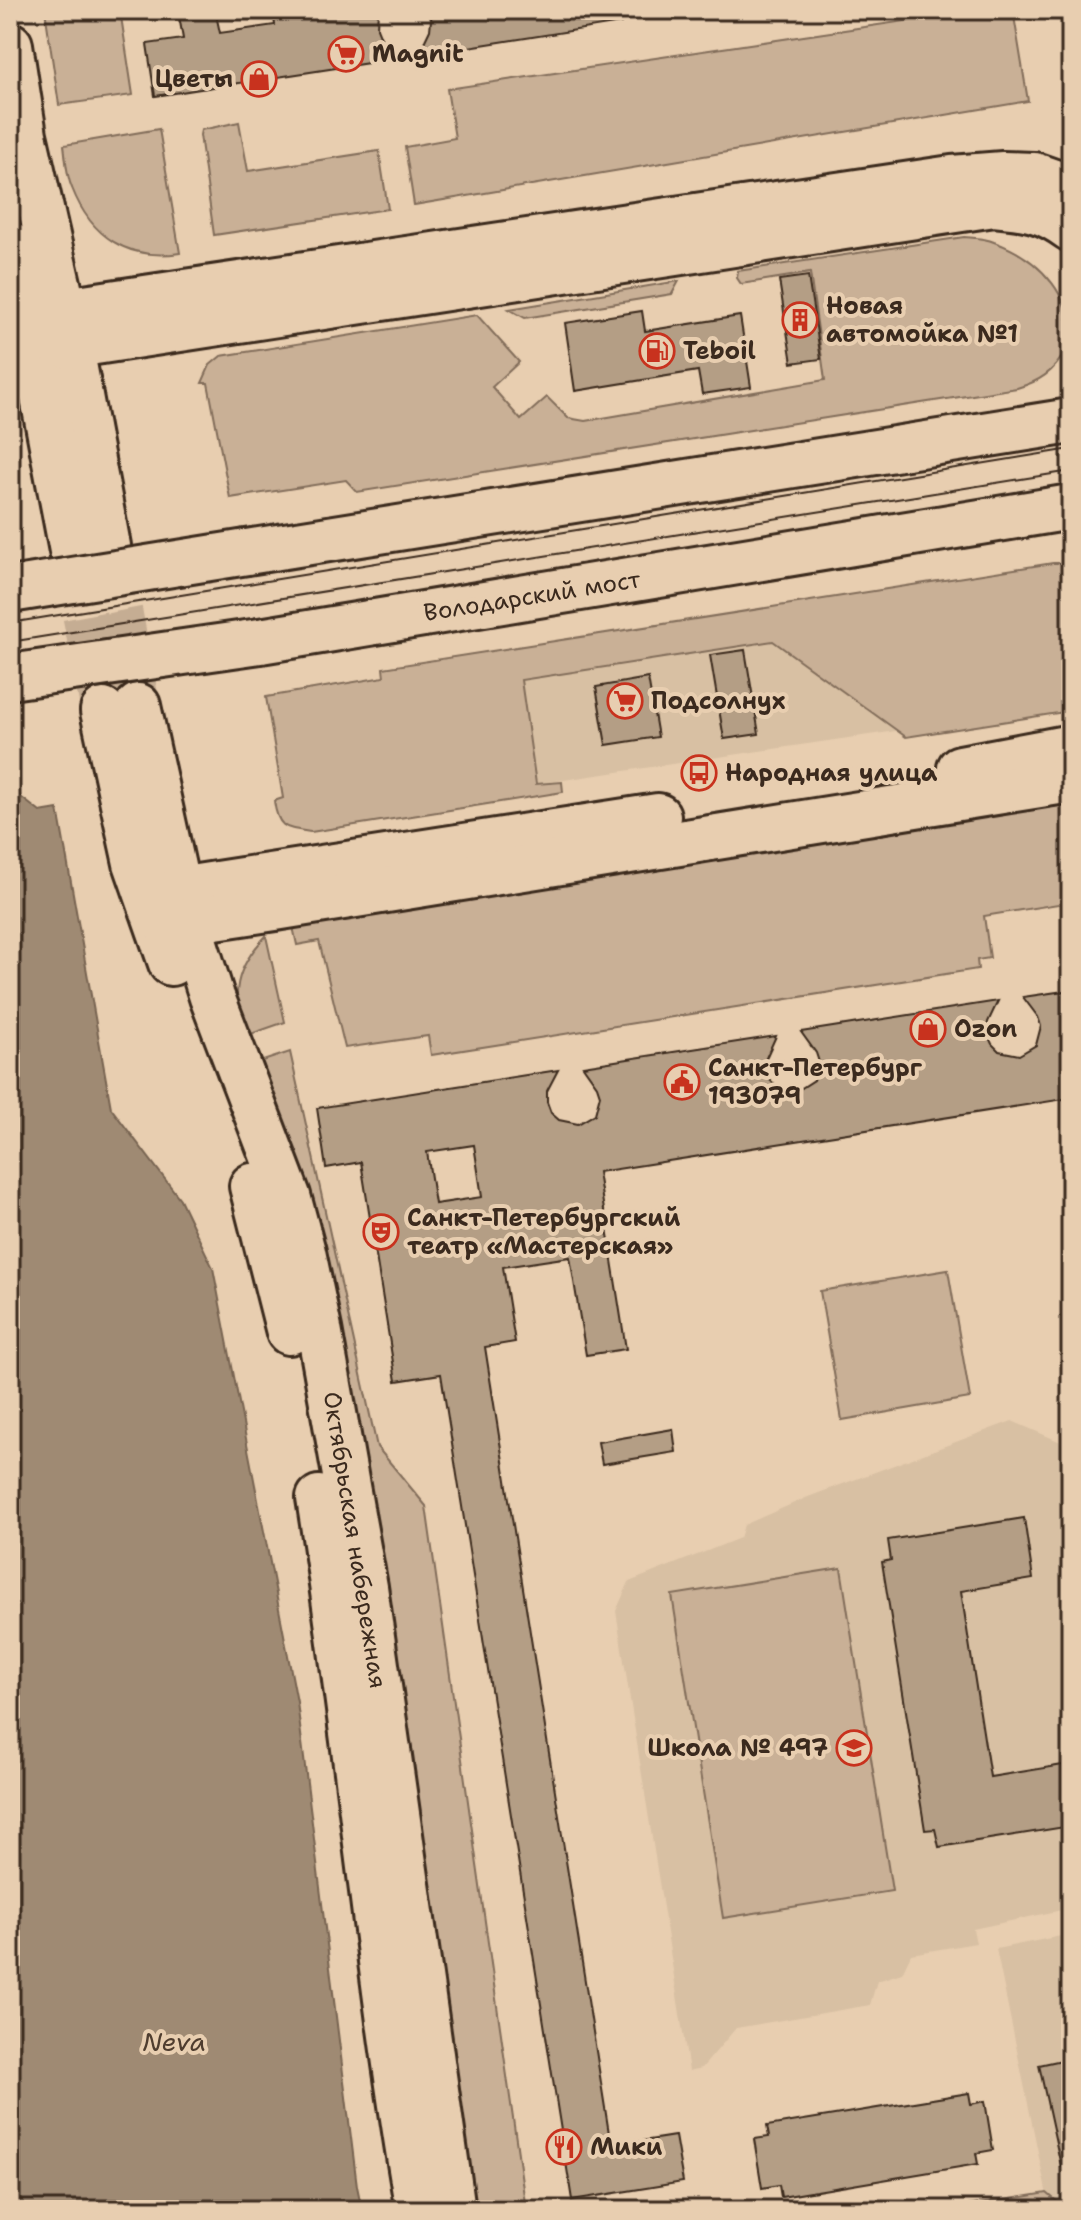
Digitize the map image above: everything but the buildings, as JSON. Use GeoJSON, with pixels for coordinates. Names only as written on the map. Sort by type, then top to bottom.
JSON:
{"type":"FeatureCollection","features":[{"type":"Feature","properties":{"kind":"main road"},"geometry":{"type":"LineString","coordinates":[[10,45],[90,548]]}},
{"type":"Feature","properties":{"kind":"main road"},"geometry":{"type":"LineString","coordinates":[[55,330],[952,178],[1034,175],[1071,188]]}},
{"type":"Feature","properties":{"kind":"main road"},"geometry":{"type":"LineString","coordinates":[[55,330],[984,205],[1033,208],[1071,229]]}},
{"type":"Feature","properties":{"kind":"main road"},"geometry":{"type":"LineString","coordinates":[[10,245],[55,330]]}},
{"type":"Feature","properties":{"kind":"main road"},"geometry":{"type":"LineString","coordinates":[[10,590],[1053,425],[1071,402]]}},
{"type":"Feature","properties":{"kind":"main road","name":"Володарский мост"},"geometry":{"type":"LineString","coordinates":[[10,677],[260,641],[1065,511]]}},
{"type":"Feature","properties":{"kind":"main road","name":"Октябрьская набережная"},"geometry":{"type":"LineString","coordinates":[[121,708],[136,863],[173,910],[212,997],[288,1196],[303,1252],[365,1587],[453,2210]]}},
{"type":"Feature","properties":{"kind":"main road"},"geometry":{"type":"LineString","coordinates":[[173,910],[1071,747]]}},
{"type":"Feature","properties":{"kind":"main road"},"geometry":{"type":"LineString","coordinates":[[173,910],[1071,780]]}},
{"type":"Feature","properties":{"kind":"main road","name":"Октябрьская набережная"},"geometry":{"type":"LineString","coordinates":[[173,910],[264,1222],[290,1334],[335,1600],[418,2210]]}},
{"type":"Feature","properties":{"kind":"shaded area"},"geometry":{"type":"Polygon","coordinates":[[[45,10],[120,10],[133,95],[59,105],[45,10]]]}},
{"type":"Feature","properties":{"kind":"shaded area"},"geometry":{"type":"Polygon","coordinates":[[[979,10],[1013,10],[1028,101],[414,205],[405,147],[455,138],[447,89],[979,10]]]}},
{"type":"Feature","properties":{"kind":"shaded area"},"geometry":{"type":"Polygon","coordinates":[[[239,122],[248,171],[379,151],[388,209],[214,235],[201,130],[239,122]]]}},
{"type":"Feature","properties":{"kind":"shaded area"},"geometry":{"type":"Polygon","coordinates":[[[159,129],[180,253],[161,255],[128,249],[114,242],[90,220],[70,183],[64,145],[159,129]]]}},
{"type":"Feature","properties":{"kind":"shaded area"},"geometry":{"type":"Polygon","coordinates":[[[964,237],[991,241],[1011,249],[1040,270],[1061,298],[1067,315],[1065,351],[1051,370],[1032,383],[1017,388],[357,492],[346,480],[230,498],[208,383],[202,383],[210,365],[221,356],[477,315],[519,362],[492,387],[521,420],[547,397],[568,418],[585,421],[825,380],[810,273],[741,284],[737,278],[738,271],[964,237]]]}},
{"type":"Feature","properties":{"kind":"shaded area"},"geometry":{"type":"Polygon","coordinates":[[[679,281],[672,294],[525,318],[509,309],[679,281]]]}},
{"type":"Feature","properties":{"kind":"shaded area"},"geometry":{"type":"Polygon","coordinates":[[[1053,563],[1071,563],[1071,711],[906,737],[773,641],[521,680],[536,784],[562,782],[563,792],[311,832],[284,826],[278,817],[274,801],[283,798],[266,697],[384,677],[383,668],[1053,563]]]}},
{"type":"Feature","properties":{"kind":"shaded area"},"geometry":{"type":"Polygon","coordinates":[[[773,641],[896,731],[536,784],[521,680],[773,641]]]}},
{"type":"Feature","properties":{"kind":"shaded area"},"geometry":{"type":"Polygon","coordinates":[[[1064,805],[1071,810],[1071,902],[984,916],[990,958],[977,960],[978,969],[431,1055],[428,1036],[345,1048],[319,941],[297,945],[292,922],[312,917],[1064,805]]]}},
{"type":"Feature","properties":{"kind":"shaded area"},"geometry":{"type":"Polygon","coordinates":[[[266,936],[285,1022],[242,1037],[237,1008],[238,983],[247,960],[266,936]]]}},
{"type":"Feature","properties":{"kind":"shaded area"},"geometry":{"type":"Polygon","coordinates":[[[290,1052],[377,1447],[426,1506],[526,2210],[466,2210],[254,1064],[290,1052]]]}},
{"type":"Feature","properties":{"kind":"shaded area"},"geometry":{"type":"Polygon","coordinates":[[[948,1270],[970,1398],[842,1420],[820,1291],[948,1270]]]}},
{"type":"Feature","properties":{"kind":"shaded area","name":"Школа № 497"},"geometry":{"type":"Polygon","coordinates":[[[1012,1421],[1070,1446],[1071,1450],[1071,1908],[973,1929],[976,1943],[911,1954],[902,1973],[877,1981],[870,2005],[736,2028],[702,2068],[689,2071],[616,1611],[629,1582],[740,1538],[744,1525],[808,1497],[1012,1421]]]}},
{"type":"Feature","properties":{"kind":"shaded area"},"geometry":{"type":"Polygon","coordinates":[[[841,1568],[892,1891],[723,1918],[672,1595],[841,1568]]]}},
{"type":"Feature","properties":{"kind":"shaded area"},"geometry":{"type":"Polygon","coordinates":[[[1071,1934],[1071,2210],[1050,2210],[996,1949],[1071,1934]]]}},
{"type":"Feature","properties":{"kind":"shaded area"},"geometry":{"type":"Polygon","coordinates":[[[1047,2193],[1067,2210],[943,2210],[1047,2193]]]}},
{"type":"Feature","properties":{"kind":"water","name":"Neva"},"geometry":{"type":"Polygon","coordinates":[[[10,749],[17,794],[40,812],[58,809],[111,1108],[180,1199],[213,1268],[297,1702],[362,2210],[10,2210],[10,749]]]}},
{"type":"Feature","properties":{"kind":"tunnel"},"geometry":{"type":"LineString","coordinates":[[108,546],[138,706]]}},
{"type":"Feature","properties":{"kind":"tunnel"},"geometry":{"type":"LineString","coordinates":[[72,551],[103,711]]}},
{"type":"Feature","properties":{"kind":"tram line"},"geometry":{"type":"LineString","coordinates":[[10,623],[1071,449]]}},
{"type":"Feature","properties":{"kind":"tram line"},"geometry":{"type":"LineString","coordinates":[[10,642],[1071,471]]}},
{"type":"Feature","properties":{"kind":"place","name":"Magnit"},"geometry":{"type":"Point","coordinates":[346,54]}},
{"type":"Feature","properties":{"kind":"place","name":"Цветы"},"geometry":{"type":"Point","coordinates":[259,79]}},
{"type":"Feature","properties":{"kind":"place","name":"Новая автомойка №1"},"geometry":{"type":"Point","coordinates":[800,320]}},
{"type":"Feature","properties":{"kind":"place","name":"Teboil"},"geometry":{"type":"Point","coordinates":[657,351]}},
{"type":"Feature","properties":{"kind":"place","name":"Подсолнух"},"geometry":{"type":"Point","coordinates":[625,701]}},
{"type":"Feature","properties":{"kind":"place","name":"Народная улица"},"geometry":{"type":"Point","coordinates":[699,773]}},
{"type":"Feature","properties":{"kind":"place","name":"Ozon"},"geometry":{"type":"Point","coordinates":[928,1029]}},
{"type":"Feature","properties":{"kind":"place","name":"Санкт-Петербург 193079"},"geometry":{"type":"Point","coordinates":[682,1082]}},
{"type":"Feature","properties":{"kind":"place","name":"Санкт-Петербургский театр «Мастерская»"},"geometry":{"type":"Point","coordinates":[381,1232]}},
{"type":"Feature","properties":{"kind":"place","name":"Школа № 497"},"geometry":{"type":"Point","coordinates":[854,1748]}},
{"type":"Feature","properties":{"kind":"place","name":"Мики"},"geometry":{"type":"Point","coordinates":[564,2147]}}]}
